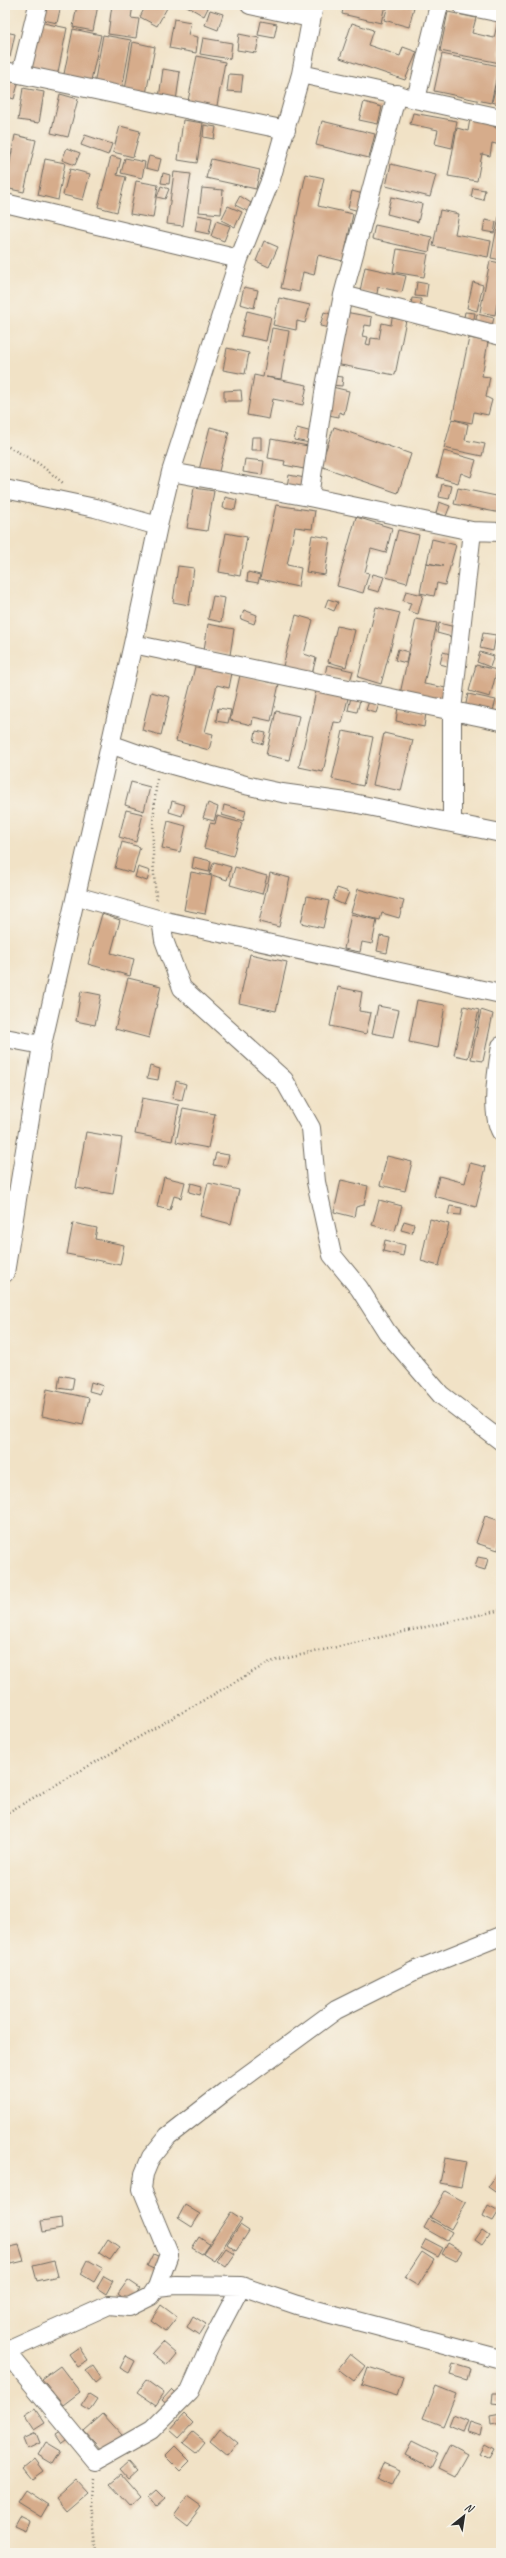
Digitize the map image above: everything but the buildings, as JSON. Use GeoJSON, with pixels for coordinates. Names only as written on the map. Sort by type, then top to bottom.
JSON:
{"type":"FeatureCollection","features":[{"type":"Feature","properties":{"kind":"street"},"geometry":{"type":"LineString","coordinates":[[38,5],[13,73],[286,130]]}},
{"type":"Feature","properties":{"kind":"street"},"geometry":{"type":"LineString","coordinates":[[5,1273],[42,1045],[171,472],[239,259],[271,179],[301,74],[312,12],[250,5]]}},
{"type":"Feature","properties":{"kind":"street"},"geometry":{"type":"LineString","coordinates":[[416,99],[439,5]]}},
{"type":"Feature","properties":{"kind":"street"},"geometry":{"type":"LineString","coordinates":[[462,5],[501,13]]}},
{"type":"Feature","properties":{"kind":"street"},"geometry":{"type":"LineString","coordinates":[[301,74],[501,118]]}},
{"type":"Feature","properties":{"kind":"street"},"geometry":{"type":"LineString","coordinates":[[309,497],[325,386],[343,295],[397,94]]}},
{"type":"Feature","properties":{"kind":"street"},"geometry":{"type":"LineString","coordinates":[[5,203],[239,259]]}},
{"type":"Feature","properties":{"kind":"street"},"geometry":{"type":"LineString","coordinates":[[343,295],[501,336]]}},
{"type":"Feature","properties":{"kind":"street"},"geometry":{"type":"LineString","coordinates":[[171,472],[309,497],[472,531],[501,532]]}},
{"type":"Feature","properties":{"kind":"street"},"geometry":{"type":"LineString","coordinates":[[5,489],[95,508],[158,526]]}},
{"type":"Feature","properties":{"kind":"street"},"geometry":{"type":"LineString","coordinates":[[452,821],[452,710],[472,531]]}},
{"type":"Feature","properties":{"kind":"street"},"geometry":{"type":"LineString","coordinates":[[133,644],[501,721]]}},
{"type":"Feature","properties":{"kind":"street"},"geometry":{"type":"LineString","coordinates":[[110,744],[158,762],[282,793],[353,803],[452,821],[501,833]]}},
{"type":"Feature","properties":{"kind":"street"},"geometry":{"type":"LineString","coordinates":[[76,896],[161,920],[501,994]]}},
{"type":"Feature","properties":{"kind":"street"},"geometry":{"type":"LineString","coordinates":[[161,920],[164,940],[182,988],[284,1080],[311,1128],[316,1182],[332,1255],[359,1288],[387,1332],[441,1395],[501,1441]]}},
{"type":"Feature","properties":{"kind":"street"},"geometry":{"type":"LineString","coordinates":[[5,1038],[42,1045]]}},
{"type":"Feature","properties":{"kind":"street"},"geometry":{"type":"LineString","coordinates":[[500,1127],[496,1094],[501,1046]]}},
{"type":"Feature","properties":{"kind":"street"},"geometry":{"type":"LineString","coordinates":[[241,2286],[213,2339],[190,2391],[151,2430],[96,2460],[5,2352],[109,2305],[129,2307],[151,2296],[157,2287],[169,2254],[142,2189],[144,2174],[151,2157],[168,2136],[227,2090],[336,2010],[414,1971],[501,1936]]}},
{"type":"Feature","properties":{"kind":"street"},"geometry":{"type":"LineString","coordinates":[[157,2287],[176,2285],[241,2286],[297,2305],[501,2359]]}},
{"type":"Feature","properties":{"kind":"path"},"geometry":{"type":"LineString","coordinates":[[5,445],[38,463],[67,486]]}},
{"type":"Feature","properties":{"kind":"path"},"geometry":{"type":"LineString","coordinates":[[158,762],[151,837],[152,867],[161,920]]}},
{"type":"Feature","properties":{"kind":"path"},"geometry":{"type":"LineString","coordinates":[[5,1814],[270,1662],[501,1610]]}},
{"type":"Feature","properties":{"kind":"path"},"geometry":{"type":"LineString","coordinates":[[96,2460],[91,2505],[97,2553]]}}]}
